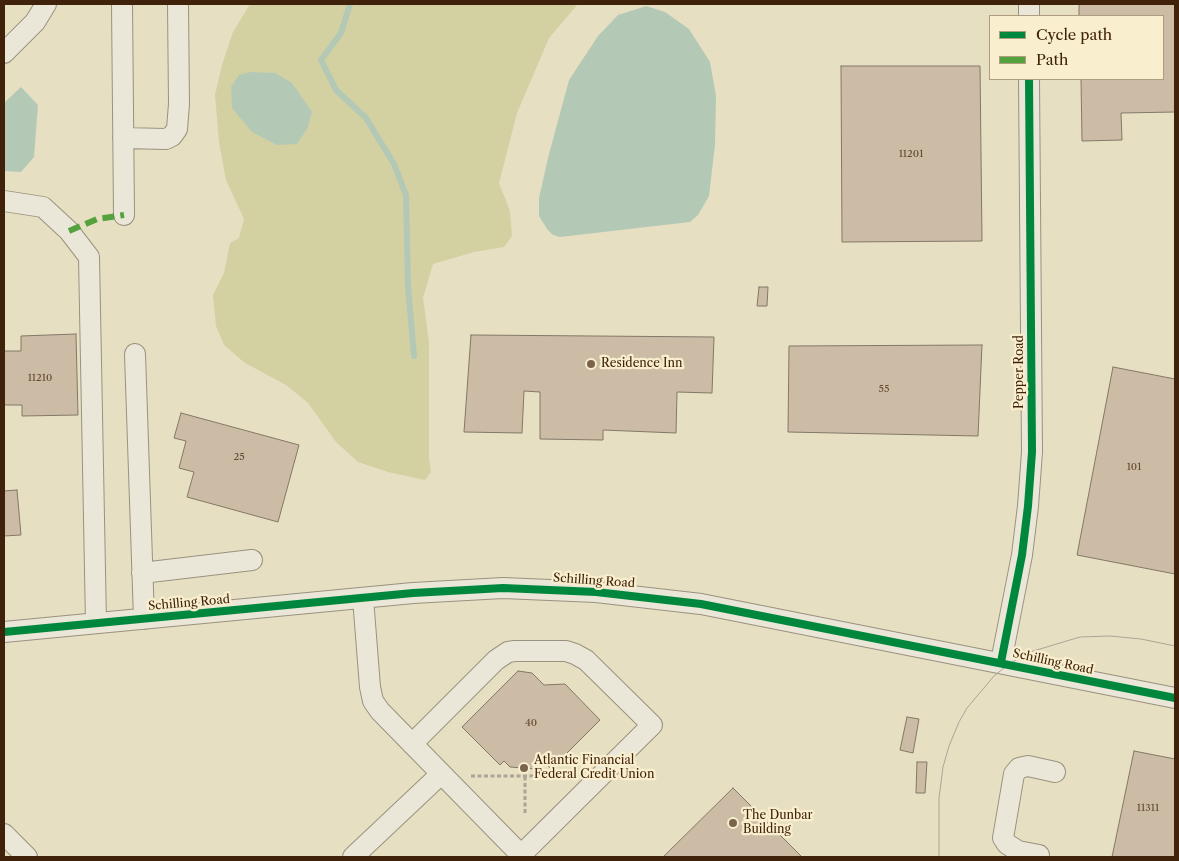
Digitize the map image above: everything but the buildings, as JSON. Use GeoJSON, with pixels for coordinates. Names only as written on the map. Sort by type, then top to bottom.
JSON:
{"type":"FeatureCollection","features":[{"type":"Feature","properties":{"kind":"street"},"geometry":{"type":"LineString","coordinates":[[4,53],[36,22],[46,4]]}},
{"type":"Feature","properties":{"kind":"street"},"geometry":{"type":"LineString","coordinates":[[122,4],[124,215]]}},
{"type":"Feature","properties":{"kind":"street"},"geometry":{"type":"LineString","coordinates":[[124,138],[166,139],[172,136],[177,129],[180,104],[178,4]]}},
{"type":"Feature","properties":{"kind":"street","name":"Pepper Road"},"geometry":{"type":"LineString","coordinates":[[1001,662],[1022,555],[1032,452],[1029,80]]}},
{"type":"Feature","properties":{"kind":"street"},"geometry":{"type":"LineString","coordinates":[[4,201],[43,207],[69,231],[89,257],[96,623]]}},
{"type":"Feature","properties":{"kind":"street"},"geometry":{"type":"LineString","coordinates":[[135,354],[144,619]]}},
{"type":"Feature","properties":{"kind":"street"},"geometry":{"type":"LineString","coordinates":[[142,573],[252,560]]}},
{"type":"Feature","properties":{"kind":"street","name":"Schilling Road"},"geometry":{"type":"LineString","coordinates":[[4,632],[413,593],[503,588],[550,589],[641,596],[729,609],[1175,698]]}},
{"type":"Feature","properties":{"kind":"street"},"geometry":{"type":"LineString","coordinates":[[363,598],[370,687],[373,701],[380,712],[522,856],[652,725],[586,660],[575,654],[566,651],[508,652],[496,660],[412,744]]}},
{"type":"Feature","properties":{"kind":"street"},"geometry":{"type":"LineString","coordinates":[[1039,855],[1018,851],[1007,844],[1003,838],[1014,774],[1019,768],[1028,766],[1055,772]]}},
{"type":"Feature","properties":{"kind":"street"},"geometry":{"type":"LineString","coordinates":[[353,857],[441,774]]}},
{"type":"Feature","properties":{"kind":"street"},"geometry":{"type":"LineString","coordinates":[[4,834],[27,857]]}},
{"type":"Feature","properties":{"kind":"path"},"geometry":{"type":"LineString","coordinates":[[465,776],[563,776]]}},
{"type":"Feature","properties":{"kind":"path"},"geometry":{"type":"LineString","coordinates":[[525,776],[525,813]]}},
{"type":"Feature","properties":{"kind":"shaded area"},"geometry":{"type":"Polygon","coordinates":[[[250,4],[578,4],[549,38],[517,113],[499,183],[510,211],[512,236],[504,247],[474,252],[433,264],[423,298],[429,342],[429,459],[431,472],[425,480],[388,472],[358,462],[336,442],[308,403],[286,385],[245,363],[224,345],[216,326],[213,295],[224,273],[230,243],[239,238],[244,219],[226,180],[219,142],[215,95],[222,65],[233,32],[250,4]]]}},
{"type":"Feature","properties":{"kind":"shaded area"},"geometry":{"type":"Polygon","coordinates":[[[646,6],[665,12],[689,29],[710,62],[716,96],[715,145],[709,196],[698,215],[690,222],[560,237],[553,235],[539,216],[539,198],[569,80],[598,36],[618,15],[646,6]]]}},
{"type":"Feature","properties":{"kind":"shaded area"},"geometry":{"type":"Polygon","coordinates":[[[250,72],[275,73],[292,83],[312,112],[308,127],[297,144],[277,145],[252,132],[232,108],[231,87],[239,75],[250,72]]]}},
{"type":"Feature","properties":{"kind":"shaded area"},"geometry":{"type":"Polygon","coordinates":[[[21,87],[38,105],[34,157],[21,172],[4,171],[4,103],[21,87]]]}},
{"type":"Feature","properties":{"kind":"waterway"},"geometry":{"type":"LineString","coordinates":[[350,4],[341,33],[321,60],[336,90],[366,118],[394,164],[406,195],[408,286],[414,356]]}},
{"type":"Feature","properties":{"kind":"tram line"},"geometry":{"type":"LineString","coordinates":[[939,857],[939,798],[943,767],[949,746],[967,708],[994,676],[1009,664],[1030,652],[1080,637],[1110,636],[1141,639],[1175,646]]}},
{"type":"Feature","properties":{"kind":"marked path"},"geometry":{"type":"LineString","coordinates":[[69,231],[97,219],[124,215]]}},
{"type":"Feature","properties":{"kind":"cycle path"},"geometry":{"type":"LineString","coordinates":[[1001,662],[1022,555],[1032,452],[1029,80]]}},
{"type":"Feature","properties":{"kind":"cycle path"},"geometry":{"type":"LineString","coordinates":[[4,632],[413,593],[503,588],[596,592],[701,604],[1175,698]]}},
{"type":"Feature","properties":{"kind":"place","name":"Residence Inn"},"geometry":{"type":"Point","coordinates":[591,364]}},
{"type":"Feature","properties":{"kind":"place","name":"Atlantic Financial Federal Credit Union"},"geometry":{"type":"Point","coordinates":[524,768]}},
{"type":"Feature","properties":{"kind":"place","name":"The Dunbar Building"},"geometry":{"type":"Point","coordinates":[733,823]}}]}
